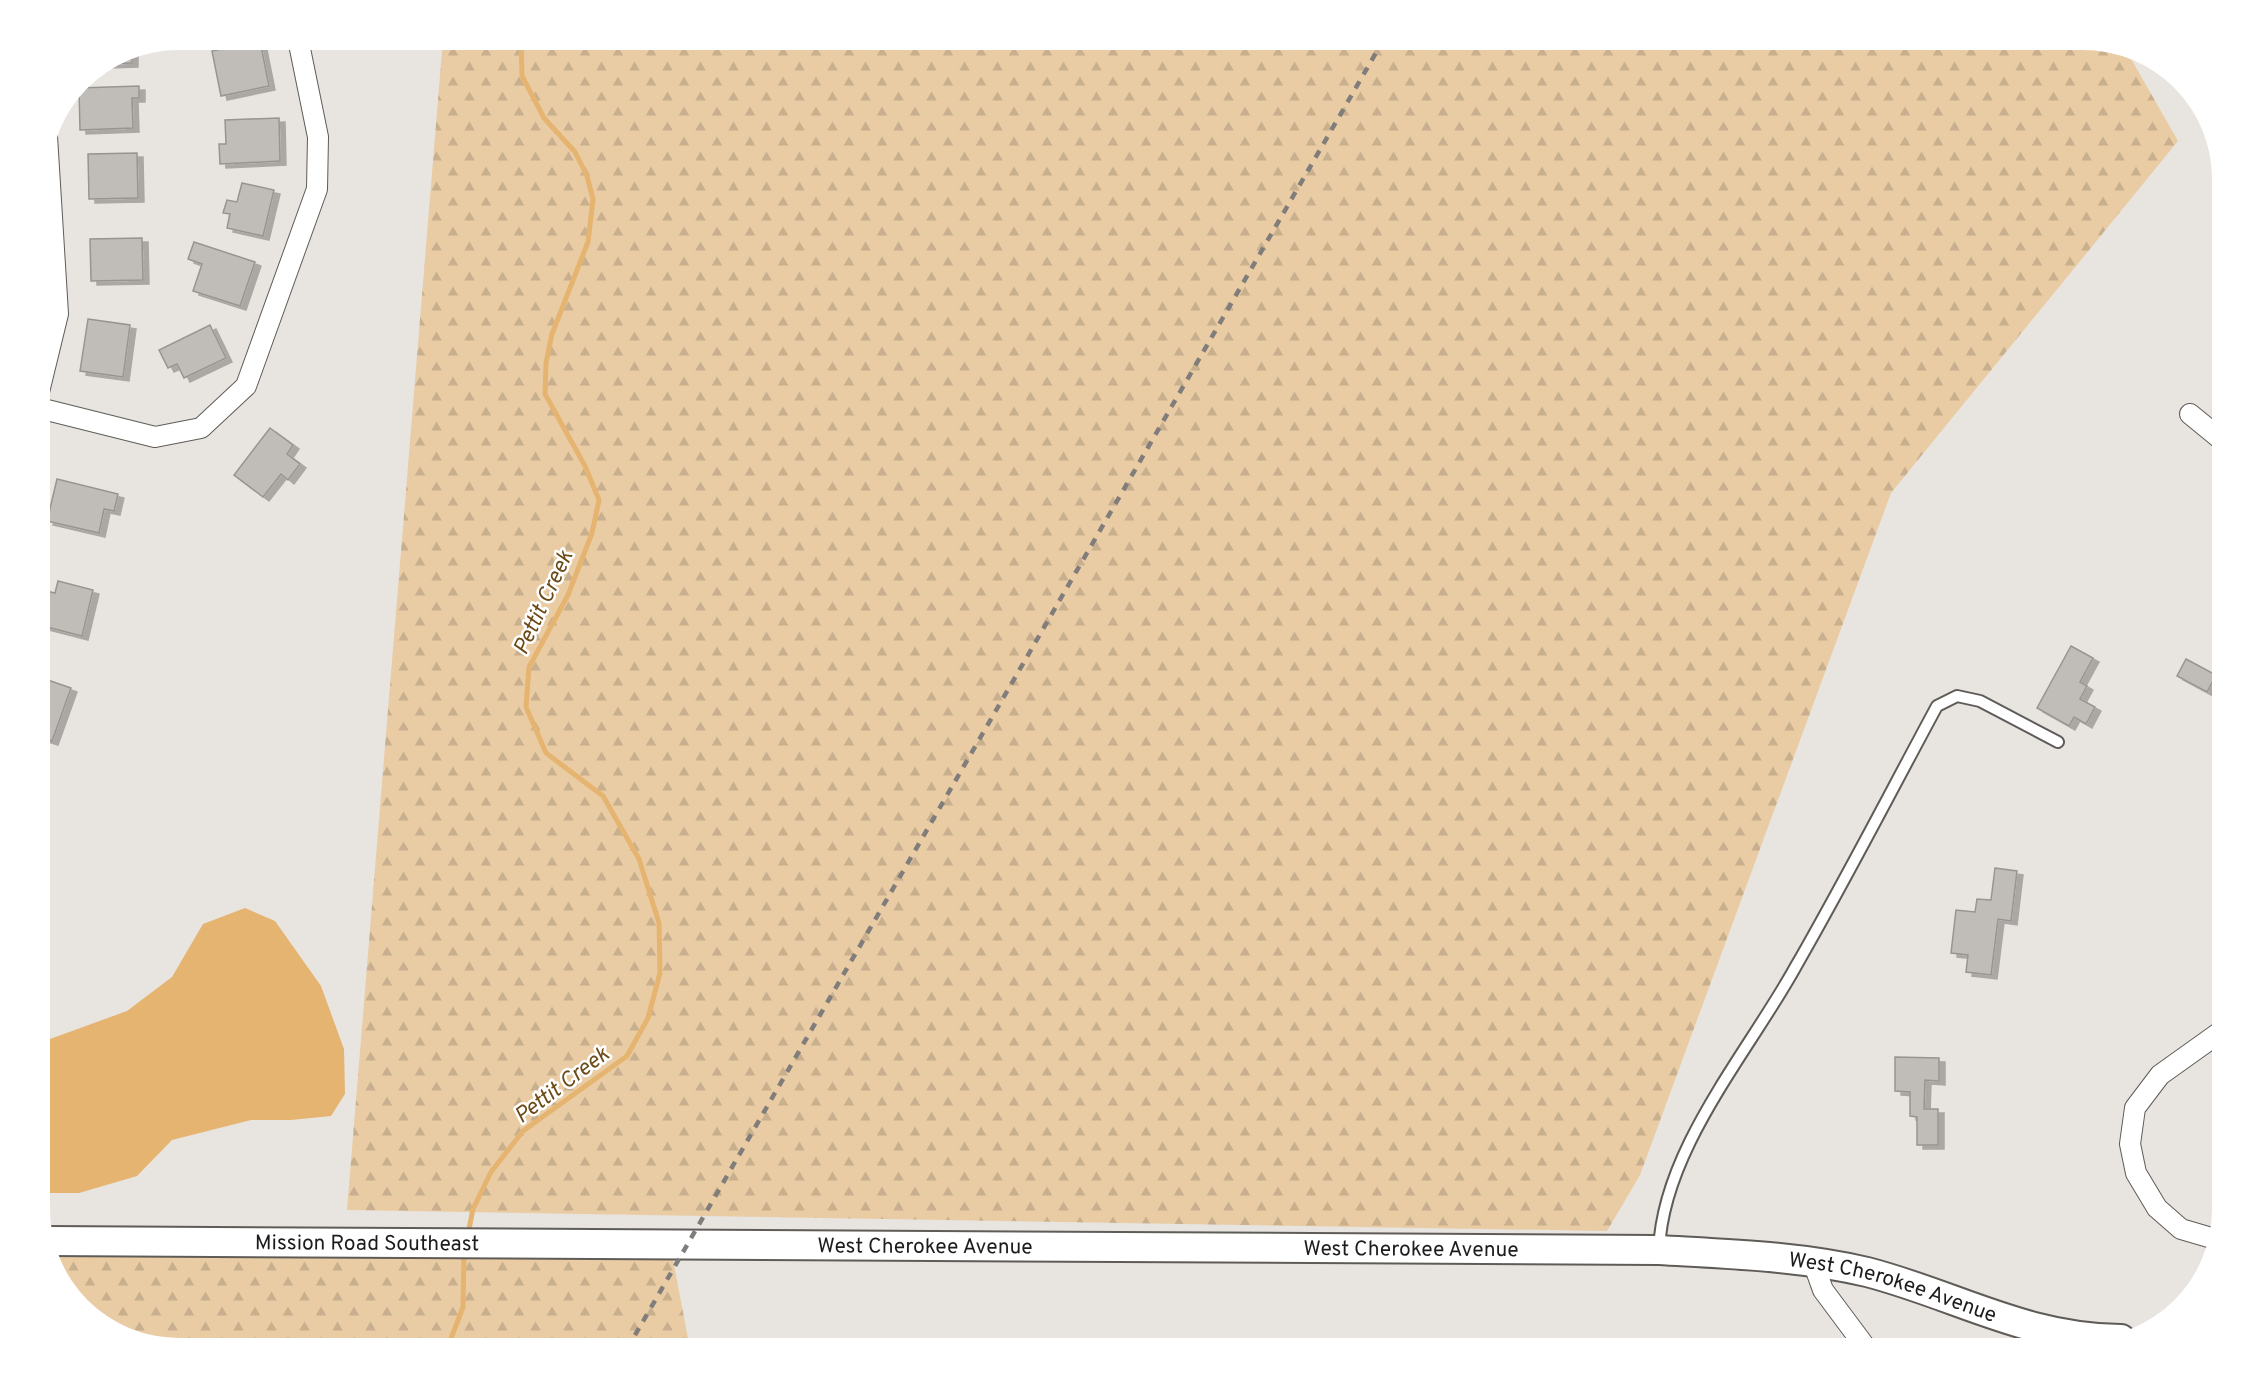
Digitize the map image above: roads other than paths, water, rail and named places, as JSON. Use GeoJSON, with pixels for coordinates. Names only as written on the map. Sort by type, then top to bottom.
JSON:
{"type":"FeatureCollection","features":[{"type":"Feature","properties":{"kind":"main road","name":"Mission Road Southeast"},"geometry":{"type":"LineString","coordinates":[[54,1241],[689,1243]]}},
{"type":"Feature","properties":{"kind":"main road","name":"West Cherokee Avenue"},"geometry":{"type":"LineString","coordinates":[[689,1243],[1014,1248],[1659,1250],[1813,1262],[1868,1273],[2038,1329],[2095,1338]]}},
{"type":"Feature","properties":{"kind":"street"},"geometry":{"type":"LineString","coordinates":[[50,411],[155,437],[201,428],[246,386],[317,189],[318,137],[300,50]]}},
{"type":"Feature","properties":{"kind":"street"},"geometry":{"type":"LineString","coordinates":[[50,185],[58,314],[50,347]]}},
{"type":"Feature","properties":{"kind":"street"},"geometry":{"type":"LineString","coordinates":[[2190,414],[2212,432]]}},
{"type":"Feature","properties":{"kind":"street"},"geometry":{"type":"LineString","coordinates":[[2209,1237],[2181,1229],[2157,1208],[2136,1173],[2130,1144],[2135,1108],[2160,1076],[2212,1038]]}},
{"type":"Feature","properties":{"kind":"street"},"geometry":{"type":"LineString","coordinates":[[1813,1262],[1823,1290],[1860,1339]]}},
{"type":"Feature","properties":{"kind":"lane"},"geometry":{"type":"LineString","coordinates":[[1659,1250],[1665,1204],[1673,1176],[1692,1137],[1796,967],[1937,706],[1957,696],[1980,701],[2058,742]]}},
{"type":"Feature","properties":{"kind":"waterway","name":"Pettit Creek"},"geometry":{"type":"LineString","coordinates":[[468,1234],[473,1209],[491,1172],[523,1131],[627,1056],[648,1018],[660,973],[659,923],[639,859],[603,796],[546,753],[526,707],[529,667],[568,595],[592,533],[599,500],[585,466],[545,394],[546,363],[552,334],[588,242],[593,199],[587,176],[575,152],[544,118],[522,76],[521,50]]}},
{"type":"Feature","properties":{"kind":"waterway","name":"Pettit Creek"},"geometry":{"type":"LineString","coordinates":[[451,1339],[463,1307],[464,1252]]}},
{"type":"Feature","properties":{"kind":"railway"},"geometry":{"type":"LineString","coordinates":[[633,1339],[1378,50]]}}]}
